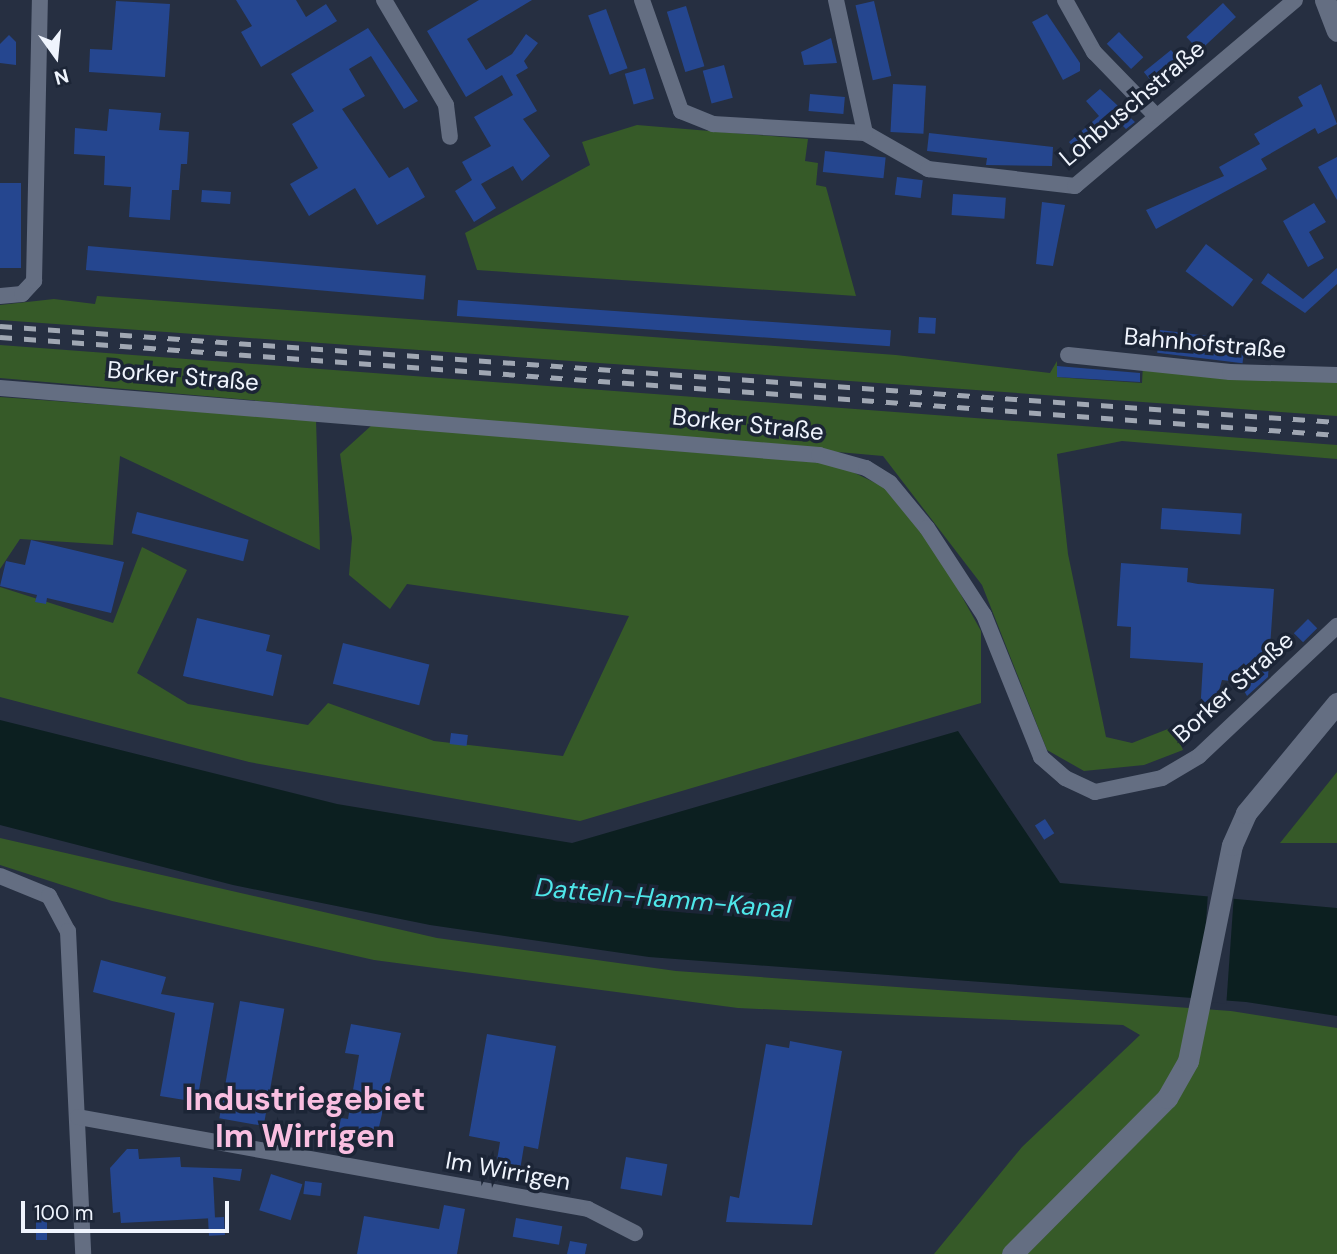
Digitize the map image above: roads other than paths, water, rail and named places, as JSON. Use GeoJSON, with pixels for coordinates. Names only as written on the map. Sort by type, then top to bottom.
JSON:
{"type":"FeatureCollection","features":[{"type":"Feature","properties":{"kind":"street"},"geometry":{"type":"LineString","coordinates":[[0,296],[22,294],[34,281],[40,0]]}},
{"type":"Feature","properties":{"kind":"street"},"geometry":{"type":"LineString","coordinates":[[384,0],[446,105],[450,137]]}},
{"type":"Feature","properties":{"kind":"street"},"geometry":{"type":"LineString","coordinates":[[642,0],[681,111],[713,124],[865,133],[836,0]]}},
{"type":"Feature","properties":{"kind":"street"},"geometry":{"type":"LineString","coordinates":[[1065,0],[1094,52],[1156,116]]}},
{"type":"Feature","properties":{"kind":"street","name":"Lohbuschstraße"},"geometry":{"type":"LineString","coordinates":[[865,133],[928,169],[1075,186],[1295,0]]}},
{"type":"Feature","properties":{"kind":"street"},"geometry":{"type":"LineString","coordinates":[[1325,0],[1337,31]]}},
{"type":"Feature","properties":{"kind":"street","name":"Bahnhofstraße"},"geometry":{"type":"LineString","coordinates":[[1068,355],[1230,372],[1337,375]]}},
{"type":"Feature","properties":{"kind":"street","name":"Borker Straße"},"geometry":{"type":"LineString","coordinates":[[0,388],[819,455],[866,468],[890,483],[927,528],[984,615],[1041,757],[1065,778],[1095,792],[1162,778],[1199,756],[1337,626]]}},
{"type":"Feature","properties":{"kind":"street"},"geometry":{"type":"LineString","coordinates":[[1012,1254],[1167,1098],[1188,1060],[1225,878],[1246,813],[1337,703]]}},
{"type":"Feature","properties":{"kind":"street"},"geometry":{"type":"LineString","coordinates":[[0,876],[39,887],[64,917],[78,1117],[83,1254]]}},
{"type":"Feature","properties":{"kind":"street","name":"Im Wirrigen"},"geometry":{"type":"LineString","coordinates":[[78,1117],[588,1209],[635,1233]]}},
{"type":"Feature","properties":{"kind":"water","name":"Datteln-Hamm-Kanal"},"geometry":{"type":"Polygon","coordinates":[[[0,720],[337,804],[572,843],[958,731],[1060,883],[1337,908],[1337,1016],[1246,1002],[649,957],[430,925],[233,885],[0,825],[0,720]]]}},
{"type":"Feature","properties":{"kind":"railway"},"geometry":{"type":"LineString","coordinates":[[0,326],[1337,422]]}},
{"type":"Feature","properties":{"kind":"railway"},"geometry":{"type":"LineString","coordinates":[[0,337],[1337,435]]}},
{"type":"Feature","properties":{"kind":"district","name":"Industriegebiet Im Wirrigen"},"geometry":{"type":"Point","coordinates":[305,1118]}}]}
